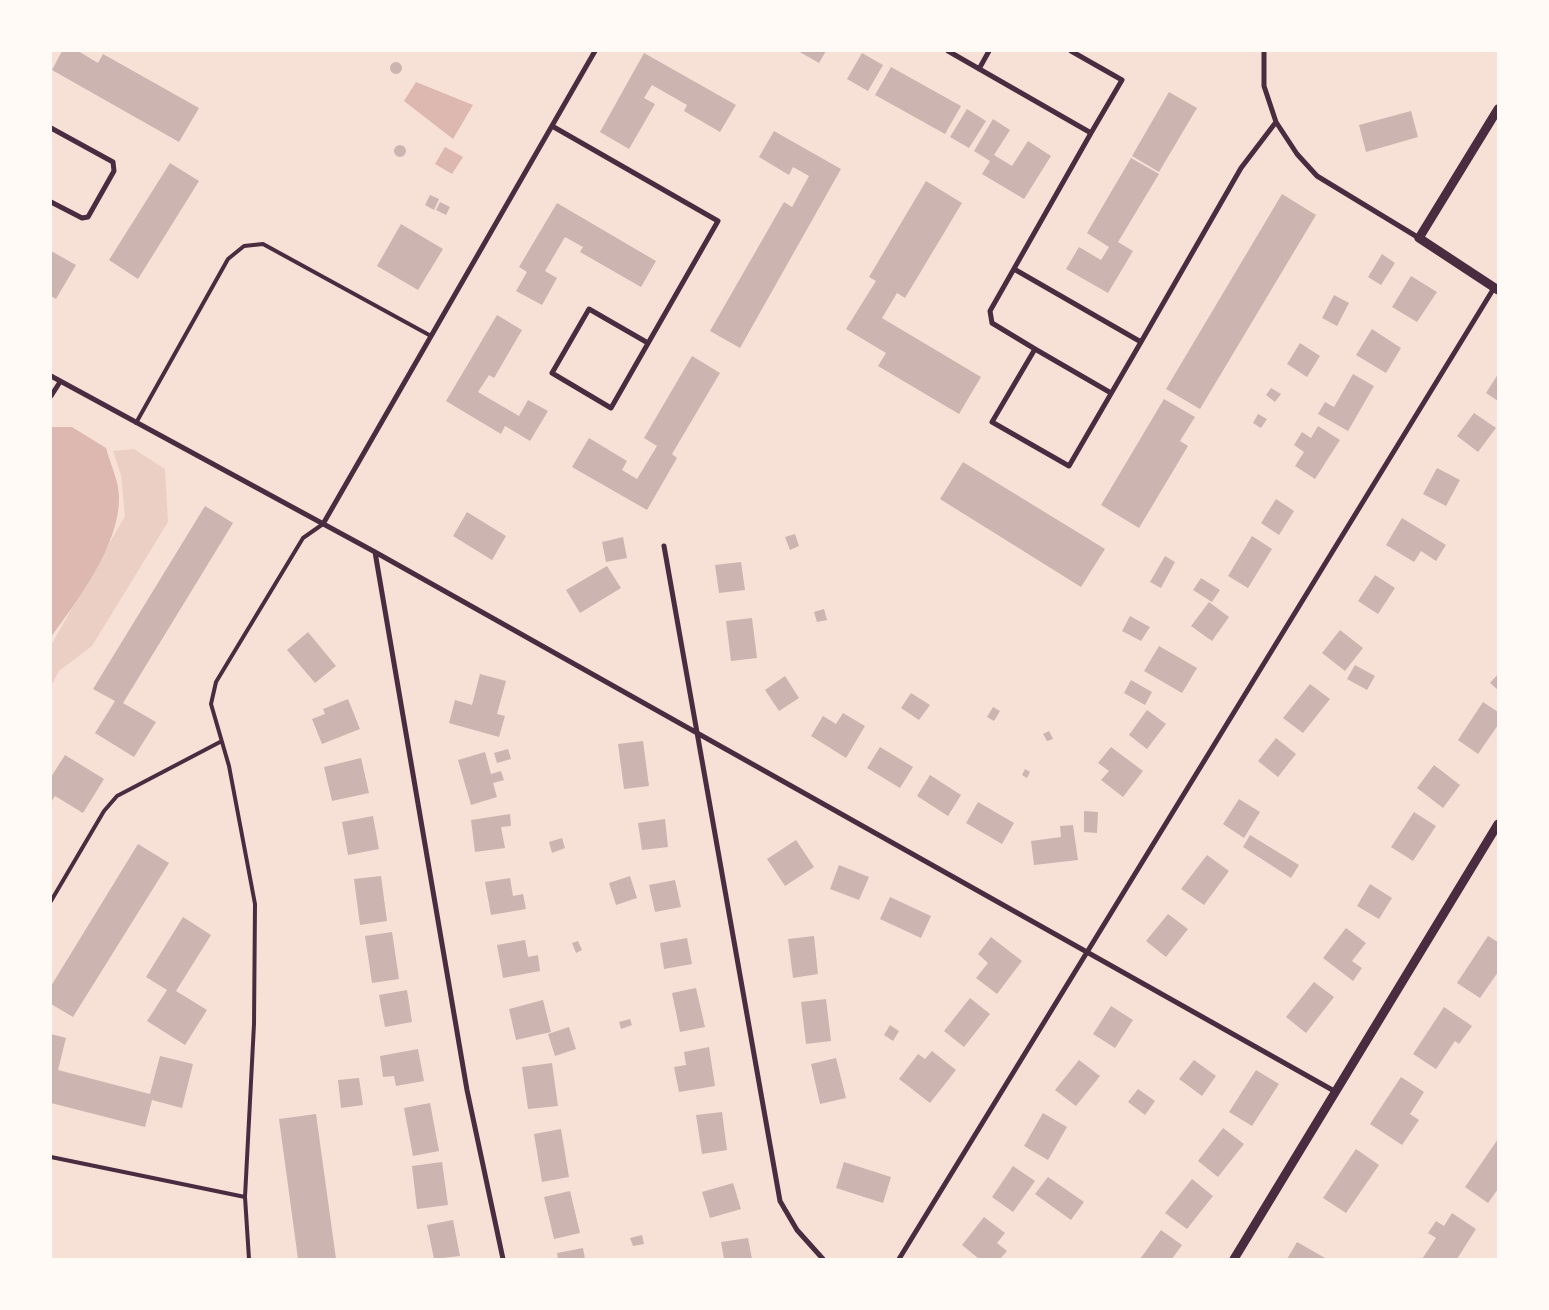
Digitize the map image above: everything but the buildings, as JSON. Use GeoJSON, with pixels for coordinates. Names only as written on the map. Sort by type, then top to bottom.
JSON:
{"type":"FeatureCollection","features":[{"type":"Feature","properties":{"kind":"street"},"geometry":{"type":"LineString","coordinates":[[323,524],[595,51]]}},
{"type":"Feature","properties":{"kind":"street"},"geometry":{"type":"LineString","coordinates":[[948,51],[1091,133]]}},
{"type":"Feature","properties":{"kind":"street"},"geometry":{"type":"LineString","coordinates":[[979,69],[989,51]]}},
{"type":"Feature","properties":{"kind":"street"},"geometry":{"type":"LineString","coordinates":[[1072,51],[1122,80],[990,311],[992,323],[1111,393]]}},
{"type":"Feature","properties":{"kind":"street"},"geometry":{"type":"LineString","coordinates":[[899,1259],[1496,289],[1419,238],[1318,176],[1296,154],[1276,122],[1264,86],[1264,51]]}},
{"type":"Feature","properties":{"kind":"street"},"geometry":{"type":"LineString","coordinates":[[1419,238],[1498,109]]}},
{"type":"Feature","properties":{"kind":"street"},"geometry":{"type":"LineString","coordinates":[[1034,349],[992,422],[1069,466],[1240,168],[1276,122]]}},
{"type":"Feature","properties":{"kind":"street"},"geometry":{"type":"LineString","coordinates":[[552,126],[718,221],[611,408],[552,373],[589,309],[648,343]]}},
{"type":"Feature","properties":{"kind":"street"},"geometry":{"type":"LineString","coordinates":[[51,128],[113,162],[114,171],[88,217],[82,218],[51,202]]}},
{"type":"Feature","properties":{"kind":"street"},"geometry":{"type":"LineString","coordinates":[[1014,269],[1141,342]]}},
{"type":"Feature","properties":{"kind":"street"},"geometry":{"type":"LineString","coordinates":[[51,376],[375,552],[1336,1092]]}},
{"type":"Feature","properties":{"kind":"street"},"geometry":{"type":"LineString","coordinates":[[51,396],[60,382]]}},
{"type":"Feature","properties":{"kind":"street"},"geometry":{"type":"LineString","coordinates":[[664,546],[695,731],[780,1201],[797,1230],[824,1259]]}},
{"type":"Feature","properties":{"kind":"street"},"geometry":{"type":"LineString","coordinates":[[375,552],[467,1090],[503,1259]]}},
{"type":"Feature","properties":{"kind":"street"},"geometry":{"type":"LineString","coordinates":[[1234,1259],[1498,824]]}},
{"type":"Feature","properties":{"kind":"lane"},"geometry":{"type":"LineString","coordinates":[[136,423],[228,259],[244,246],[263,244],[431,336]]}},
{"type":"Feature","properties":{"kind":"lane"},"geometry":{"type":"LineString","coordinates":[[249,1259],[245,1197],[254,1024],[255,904],[228,766],[211,704],[216,682],[302,538],[323,524]]}},
{"type":"Feature","properties":{"kind":"lane"},"geometry":{"type":"LineString","coordinates":[[51,901],[104,811],[117,796],[220,742]]}},
{"type":"Feature","properties":{"kind":"lane"},"geometry":{"type":"LineString","coordinates":[[51,1156],[245,1197]]}},
{"type":"Feature","properties":{"kind":"shaded area"},"geometry":{"type":"Polygon","coordinates":[[[416,82],[473,105],[453,139],[404,101],[416,82]]]}},
{"type":"Feature","properties":{"kind":"shaded area"},"geometry":{"type":"Polygon","coordinates":[[[445,147],[463,157],[452,174],[435,164],[445,147]]]}},
{"type":"Feature","properties":{"kind":"shaded area"},"geometry":{"type":"Polygon","coordinates":[[[51,427],[72,427],[106,448],[116,478],[119,497],[113,534],[105,552],[85,589],[51,637],[51,427]]]}},
{"type":"Feature","properties":{"kind":"shaded area"},"geometry":{"type":"Polygon","coordinates":[[[134,449],[165,469],[168,522],[92,646],[59,671],[51,686],[51,645],[125,516],[121,475],[113,451],[134,449]]]}}]}
